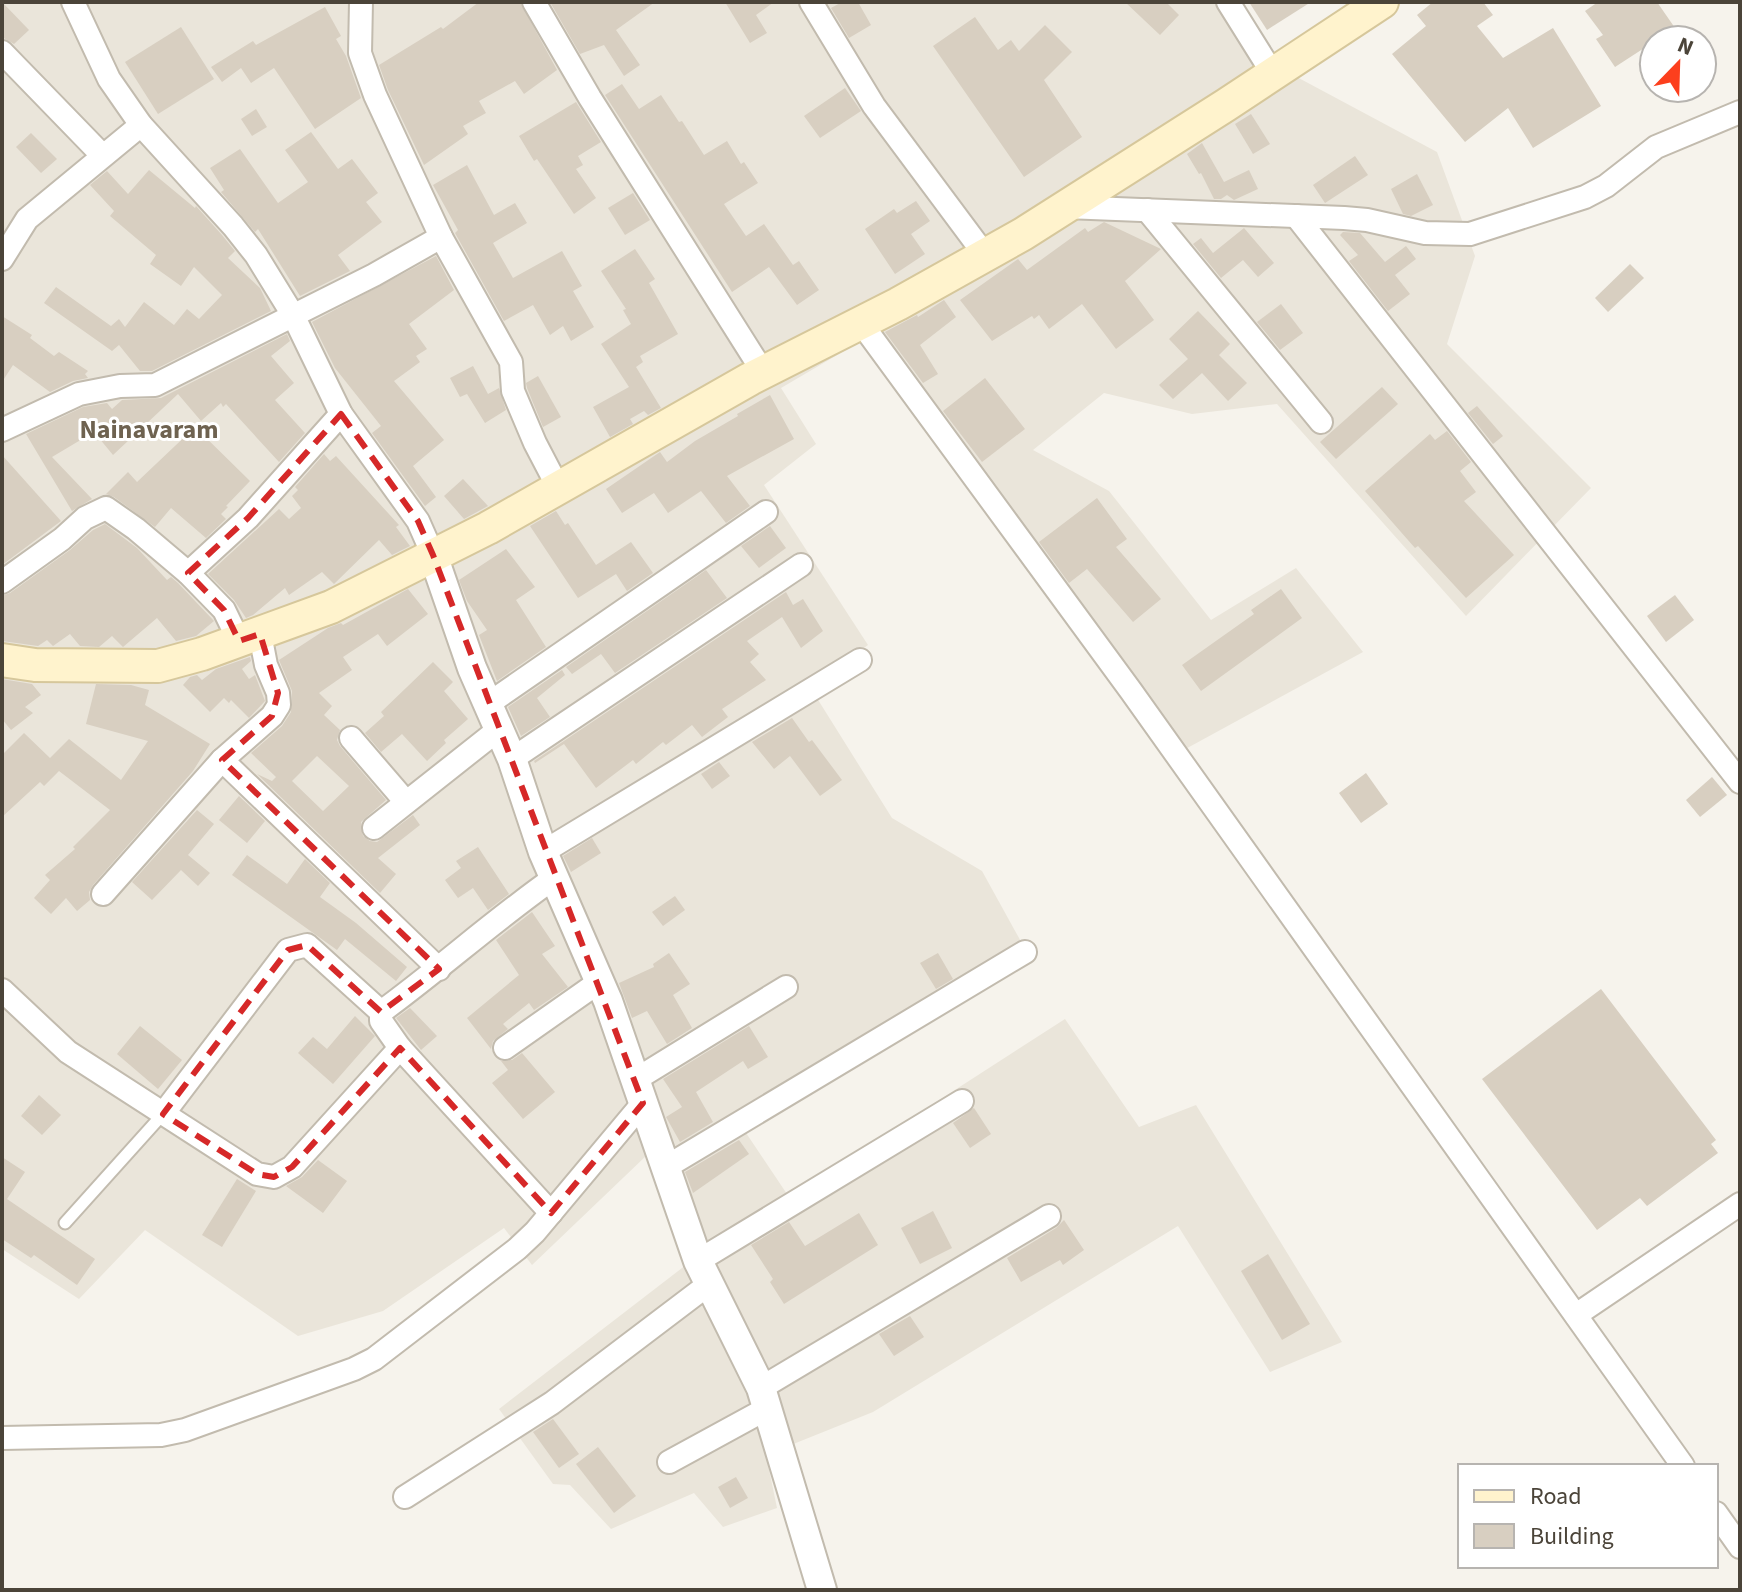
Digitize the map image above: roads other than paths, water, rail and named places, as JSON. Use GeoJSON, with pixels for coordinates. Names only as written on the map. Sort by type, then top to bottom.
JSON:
{"type":"FeatureCollection","features":[{"type":"Feature","properties":{"kind":"main road"},"geometry":{"type":"LineString","coordinates":[[2,660],[35,665],[158,666],[249,638],[331,607],[559,489],[763,372],[985,255],[1066,207],[1382,2]]}},
{"type":"Feature","properties":{"kind":"street"},"geometry":{"type":"LineString","coordinates":[[73,2],[109,79],[141,125],[256,255],[293,315],[341,414],[418,521],[472,668],[512,759],[543,852],[599,982],[704,1272],[764,1398],[822,1590]]}},
{"type":"Feature","properties":{"kind":"street"},"geometry":{"type":"LineString","coordinates":[[361,2],[360,53],[375,95],[441,237],[511,362],[513,391],[559,489]]}},
{"type":"Feature","properties":{"kind":"street"},"geometry":{"type":"LineString","coordinates":[[534,2],[590,98],[763,372]]}},
{"type":"Feature","properties":{"kind":"street"},"geometry":{"type":"LineString","coordinates":[[1228,2],[1273,74]]}},
{"type":"Feature","properties":{"kind":"street"},"geometry":{"type":"LineString","coordinates":[[818,5],[874,106],[985,255]]}},
{"type":"Feature","properties":{"kind":"street"},"geometry":{"type":"LineString","coordinates":[[6,65],[102,155]]}},
{"type":"Feature","properties":{"kind":"street"},"geometry":{"type":"LineString","coordinates":[[1066,207],[1367,220],[1425,233],[1470,234],[1585,197],[1606,186],[1656,147],[1740,112]]}},
{"type":"Feature","properties":{"kind":"street"},"geometry":{"type":"LineString","coordinates":[[2,259],[27,219],[141,125]]}},
{"type":"Feature","properties":{"kind":"street"},"geometry":{"type":"LineString","coordinates":[[1147,210],[1321,422]]}},
{"type":"Feature","properties":{"kind":"street"},"geometry":{"type":"LineString","coordinates":[[1296,216],[1740,782]]}},
{"type":"Feature","properties":{"kind":"street"},"geometry":{"type":"LineString","coordinates":[[2,430],[79,394],[120,386],[155,385],[374,275],[441,237]]}},
{"type":"Feature","properties":{"kind":"street"},"geometry":{"type":"LineString","coordinates":[[861,323],[1122,679],[1682,1464]]}},
{"type":"Feature","properties":{"kind":"street"},"geometry":{"type":"LineString","coordinates":[[188,573],[248,518],[341,414]]}},
{"type":"Feature","properties":{"kind":"street"},"geometry":{"type":"LineString","coordinates":[[2,582],[62,539],[85,518],[106,508],[188,573],[224,610],[249,638],[266,665],[278,693],[279,705],[272,716],[222,760],[103,894]]}},
{"type":"Feature","properties":{"kind":"street"},"geometry":{"type":"LineString","coordinates":[[374,828],[406,802],[493,717],[766,512]]}},
{"type":"Feature","properties":{"kind":"street"},"geometry":{"type":"LineString","coordinates":[[512,759],[801,565]]}},
{"type":"Feature","properties":{"kind":"street"},"geometry":{"type":"LineString","coordinates":[[543,852],[860,660]]}},
{"type":"Feature","properties":{"kind":"street"},"geometry":{"type":"LineString","coordinates":[[351,738],[406,802]]}},
{"type":"Feature","properties":{"kind":"street"},"geometry":{"type":"LineString","coordinates":[[222,760],[439,969]]}},
{"type":"Feature","properties":{"kind":"street"},"geometry":{"type":"LineString","coordinates":[[381,1012],[439,969],[507,911],[554,878]]}},
{"type":"Feature","properties":{"kind":"street"},"geometry":{"type":"LineString","coordinates":[[163,1114],[288,950],[307,945],[381,1012],[381,1021],[400,1048],[551,1213]]}},
{"type":"Feature","properties":{"kind":"street"},"geometry":{"type":"LineString","coordinates":[[666,1167],[1025,952]]}},
{"type":"Feature","properties":{"kind":"street"},"geometry":{"type":"LineString","coordinates":[[505,1048],[599,982]]}},
{"type":"Feature","properties":{"kind":"street"},"geometry":{"type":"LineString","coordinates":[[2,1438],[161,1435],[185,1430],[374,1359],[517,1249],[551,1213],[639,1091],[786,987]]}},
{"type":"Feature","properties":{"kind":"street"},"geometry":{"type":"LineString","coordinates":[[2,990],[68,1052],[257,1174],[274,1177],[298,1161],[400,1048]]}},
{"type":"Feature","properties":{"kind":"street"},"geometry":{"type":"LineString","coordinates":[[405,1497],[552,1403],[704,1272],[962,1101]]}},
{"type":"Feature","properties":{"kind":"street"},"geometry":{"type":"LineString","coordinates":[[1576,1315],[1740,1204]]}},
{"type":"Feature","properties":{"kind":"street"},"geometry":{"type":"LineString","coordinates":[[669,1462],[1049,1216]]}},
{"type":"Feature","properties":{"kind":"street"},"geometry":{"type":"LineString","coordinates":[[1718,1516],[1740,1547]]}},
{"type":"Feature","properties":{"kind":"lane"},"geometry":{"type":"LineString","coordinates":[[65,1223],[163,1114]]}},
{"type":"Feature","properties":{"kind":"district","name":"Nainavaram"},"geometry":{"type":"Point","coordinates":[149,429]}}]}
